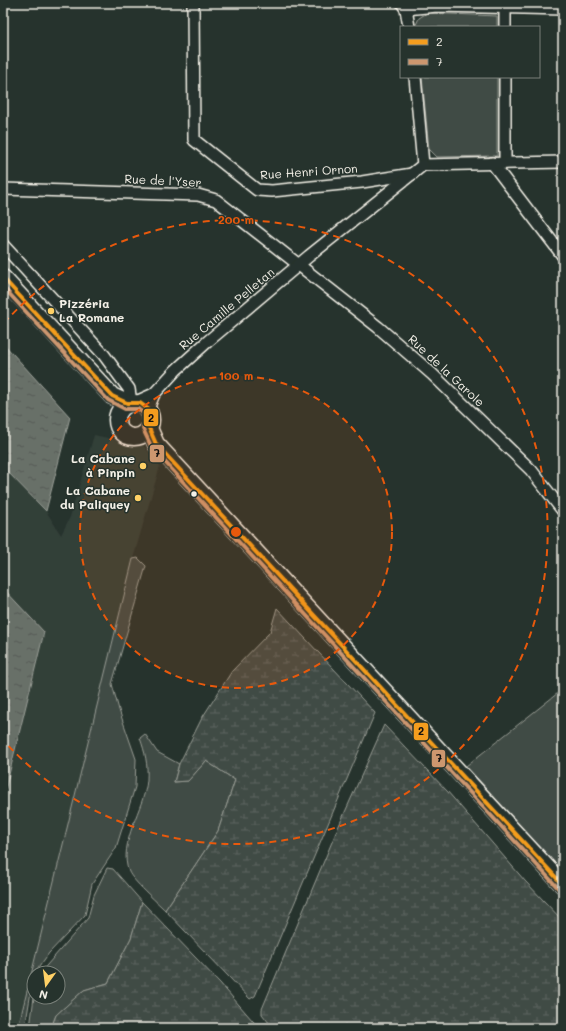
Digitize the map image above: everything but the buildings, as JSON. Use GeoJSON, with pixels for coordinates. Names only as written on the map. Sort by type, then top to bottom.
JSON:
{"type":"FeatureCollection","features":[{"type":"Feature","properties":{"kind":"main road"},"geometry":{"type":"LineString","coordinates":[[3,278],[112,396],[132,406],[151,418],[143,432],[126,436],[116,424],[132,406]]}},
{"type":"Feature","properties":{"kind":"main road"},"geometry":{"type":"LineString","coordinates":[[143,432],[156,444],[563,885]]}},
{"type":"Feature","properties":{"kind":"street","name":"Rue Henri Ornon"},"geometry":{"type":"LineString","coordinates":[[193,3],[194,140],[257,190],[362,182],[412,174]]}},
{"type":"Feature","properties":{"kind":"street"},"geometry":{"type":"LineString","coordinates":[[409,26],[404,6],[505,8],[524,6],[563,9]]}},
{"type":"Feature","properties":{"kind":"street"},"geometry":{"type":"LineString","coordinates":[[505,8],[505,26]]}},
{"type":"Feature","properties":{"kind":"street"},"geometry":{"type":"LineString","coordinates":[[415,78],[423,165],[563,162]]}},
{"type":"Feature","properties":{"kind":"street"},"geometry":{"type":"LineString","coordinates":[[505,78],[505,163]]}},
{"type":"Feature","properties":{"kind":"street"},"geometry":{"type":"LineString","coordinates":[[492,163],[563,256]]}},
{"type":"Feature","properties":{"kind":"street","name":"Rue Camille Pelletan"},"geometry":{"type":"LineString","coordinates":[[132,406],[154,394],[176,370],[207,342],[423,165]]}},
{"type":"Feature","properties":{"kind":"street","name":"Rue de l'Yser"},"geometry":{"type":"LineString","coordinates":[[3,189],[198,195],[208,197],[216,200],[298,266]]}},
{"type":"Feature","properties":{"kind":"street"},"geometry":{"type":"LineString","coordinates":[[3,245],[104,355],[129,389],[132,406]]}},
{"type":"Feature","properties":{"kind":"street","name":"Rue de la Garole"},"geometry":{"type":"LineString","coordinates":[[298,266],[378,327],[432,374],[531,470],[563,511]]}},
{"type":"Feature","properties":{"kind":"shaded area"},"geometry":{"type":"Polygon","coordinates":[[[94,435],[144,446],[160,466],[133,559],[34,965],[26,965],[26,996],[18,1028],[3,1028],[3,799],[44,632],[3,588],[3,467],[46,511],[61,535],[70,517],[94,435]]]}},
{"type":"Feature","properties":{"kind":"green space"},"geometry":{"type":"Polygon","coordinates":[[[427,13],[497,16],[497,26],[415,26],[419,18],[427,13]]]}},
{"type":"Feature","properties":{"kind":"green space"},"geometry":{"type":"Polygon","coordinates":[[[422,78],[497,78],[497,156],[437,157],[429,149],[422,78]]]}},
{"type":"Feature","properties":{"kind":"green space"},"geometry":{"type":"Polygon","coordinates":[[[138,558],[146,566],[112,684],[119,710],[136,759],[135,787],[116,848],[92,884],[85,915],[49,953],[40,965],[33,965],[133,559],[138,558]]]}},
{"type":"Feature","properties":{"kind":"green space"},"geometry":{"type":"Polygon","coordinates":[[[277,608],[375,713],[255,996],[250,999],[165,910],[218,831],[235,780],[206,761],[188,781],[174,782],[179,764],[202,718],[232,671],[270,632],[277,608]]]}},
{"type":"Feature","properties":{"kind":"green space"},"geometry":{"type":"Polygon","coordinates":[[[563,689],[563,873],[466,766],[563,689]]]}},
{"type":"Feature","properties":{"kind":"green space"},"geometry":{"type":"Polygon","coordinates":[[[384,725],[447,791],[525,881],[563,921],[563,1028],[273,1028],[262,1014],[262,1009],[337,830],[384,725]]]}},
{"type":"Feature","properties":{"kind":"green space"},"geometry":{"type":"Polygon","coordinates":[[[145,734],[157,752],[179,764],[174,782],[188,781],[206,761],[235,780],[218,831],[165,910],[131,876],[126,861],[126,850],[129,838],[142,802],[147,780],[146,758],[140,738],[145,734]]]}},
{"type":"Feature","properties":{"kind":"green space"},"geometry":{"type":"Polygon","coordinates":[[[107,868],[113,869],[142,902],[131,938],[108,983],[84,990],[56,1015],[51,1028],[30,1028],[33,1005],[66,1005],[66,965],[47,965],[88,918],[94,895],[107,868]]]}},
{"type":"Feature","properties":{"kind":"green space"},"geometry":{"type":"Polygon","coordinates":[[[142,902],[220,983],[259,1028],[51,1028],[56,1015],[84,990],[108,983],[131,938],[142,902]]]}},
{"type":"Feature","properties":{"kind":"green space"},"geometry":{"type":"Polygon","coordinates":[[[26,995],[26,1005],[29,1005],[25,1028],[18,1028],[26,995]]]}},
{"type":"Feature","properties":{"kind":"water"},"geometry":{"type":"Polygon","coordinates":[[[3,343],[70,417],[46,511],[3,467],[3,343]]]}},
{"type":"Feature","properties":{"kind":"water"},"geometry":{"type":"Polygon","coordinates":[[[3,588],[44,632],[3,799],[3,588]]]}},
{"type":"Feature","properties":{"kind":"transit line","name":"2"},"geometry":{"type":"LineString","coordinates":[[3,278],[112,396],[127,403],[140,403],[148,409],[151,418],[149,428],[156,444],[563,885]]}},
{"type":"Feature","properties":{"kind":"transit line","name":"7"},"geometry":{"type":"LineString","coordinates":[[3,287],[108,400],[125,409],[138,409],[143,413],[145,418],[143,429],[152,448],[559,889]]}},
{"type":"Feature","properties":{"kind":"place","name":"Pizzéria La Romane"},"geometry":{"type":"Point","coordinates":[51,311]}},
{"type":"Feature","properties":{"kind":"place","name":"La Cabane à Pinpin"},"geometry":{"type":"Point","coordinates":[143,466]}},
{"type":"Feature","properties":{"kind":"place","name":"La Cabane du Paliquey"},"geometry":{"type":"Point","coordinates":[138,498]}}]}
